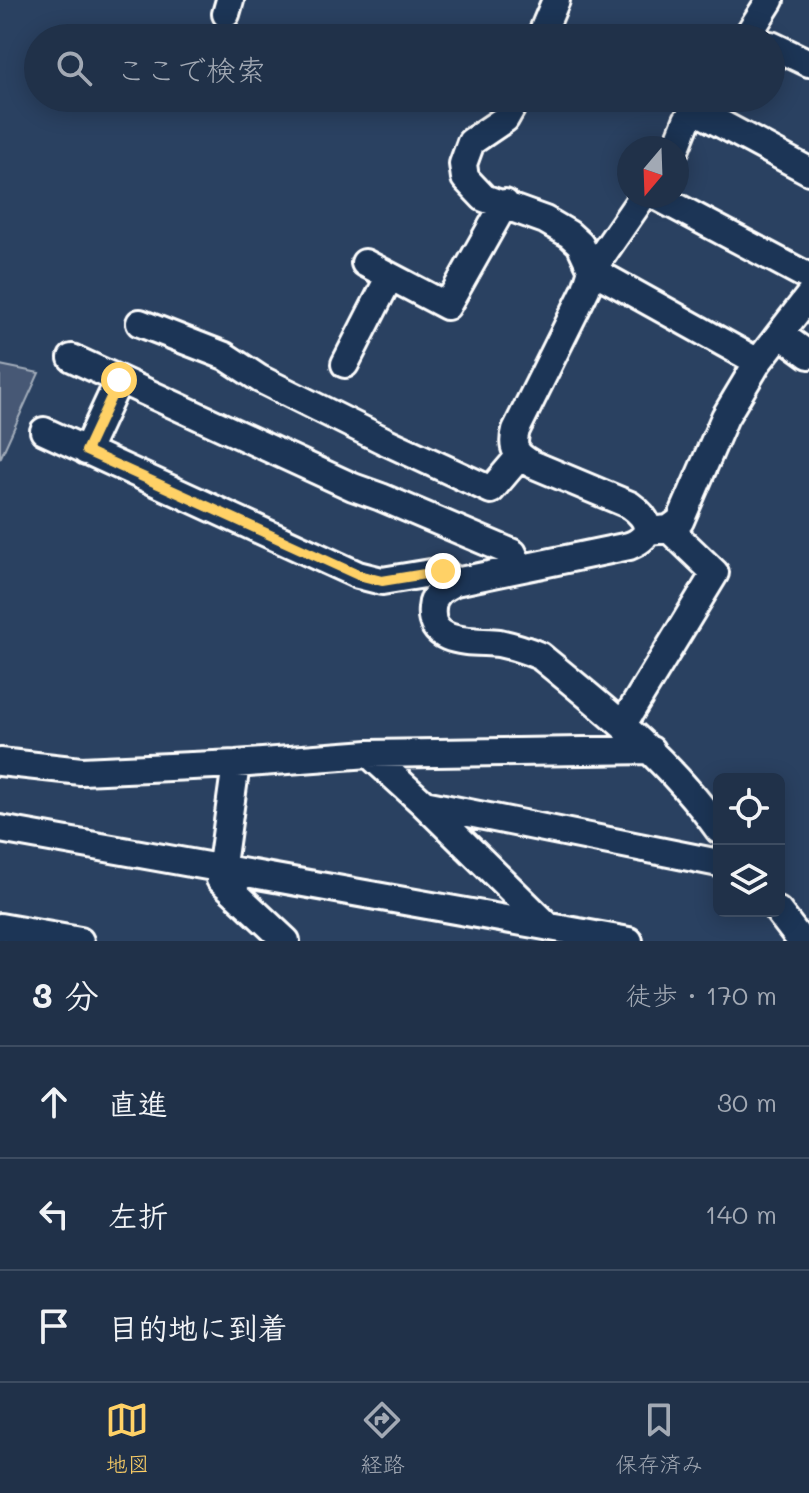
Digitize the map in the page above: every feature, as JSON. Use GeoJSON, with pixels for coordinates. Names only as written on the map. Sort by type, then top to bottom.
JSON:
{"type":"FeatureCollection","features":[{"type":"Feature","properties":{"kind":"street"},"geometry":{"type":"LineString","coordinates":[[546,24],[556,0]]}},
{"type":"Feature","properties":{"kind":"street"},"geometry":{"type":"LineString","coordinates":[[761,24],[770,0]]}},
{"type":"Feature","properties":{"kind":"street"},"geometry":{"type":"LineString","coordinates":[[785,52],[809,63]]}},
{"type":"Feature","properties":{"kind":"street"},"geometry":{"type":"LineString","coordinates":[[509,112],[505,119],[471,142],[463,164],[465,178],[473,188],[484,198],[505,203],[569,234],[580,244],[592,270],[758,362]]}},
{"type":"Feature","properties":{"kind":"street"},"geometry":{"type":"LineString","coordinates":[[681,136],[694,112]]}},
{"type":"Feature","properties":{"kind":"street"},"geometry":{"type":"LineString","coordinates":[[713,112],[809,171]]}},
{"type":"Feature","properties":{"kind":"street"},"geometry":{"type":"LineString","coordinates":[[365,263],[447,306],[505,203]]}},
{"type":"Feature","properties":{"kind":"street"},"geometry":{"type":"LineString","coordinates":[[623,724],[715,573],[658,530],[643,513],[519,457],[513,441],[586,289],[592,270],[635,208]]}},
{"type":"Feature","properties":{"kind":"street"},"geometry":{"type":"LineString","coordinates":[[679,208],[809,277]]}},
{"type":"Feature","properties":{"kind":"street"},"geometry":{"type":"LineString","coordinates":[[345,364],[390,276]]}},
{"type":"Feature","properties":{"kind":"street"},"geometry":{"type":"LineString","coordinates":[[713,822],[651,750],[540,656],[518,647],[494,642],[468,643],[445,634],[435,625],[431,612],[433,601],[439,591],[455,582],[629,546],[680,521],[725,417],[758,362],[809,296]]}},
{"type":"Feature","properties":{"kind":"street"},"geometry":{"type":"LineString","coordinates":[[140,323],[225,356],[260,379],[491,490],[519,457]]}},
{"type":"Feature","properties":{"kind":"street"},"geometry":{"type":"LineString","coordinates":[[780,334],[809,355]]}},
{"type":"Feature","properties":{"kind":"street"},"geometry":{"type":"LineString","coordinates":[[72,358],[353,487],[513,553],[520,568]]}},
{"type":"Feature","properties":{"kind":"street"},"geometry":{"type":"LineString","coordinates":[[86,451],[119,380]]}},
{"type":"Feature","properties":{"kind":"street"},"geometry":{"type":"LineString","coordinates":[[44,431],[358,575],[382,581],[443,571],[455,582]]}},
{"type":"Feature","properties":{"kind":"street"},"geometry":{"type":"LineString","coordinates":[[0,762],[81,771],[369,754],[651,750]]}},
{"type":"Feature","properties":{"kind":"street"},"geometry":{"type":"LineString","coordinates":[[369,754],[555,933]]}},
{"type":"Feature","properties":{"kind":"street"},"geometry":{"type":"LineString","coordinates":[[236,764],[220,879],[286,941]]}},
{"type":"Feature","properties":{"kind":"street"},"geometry":{"type":"LineString","coordinates":[[424,804],[713,862]]}},
{"type":"Feature","properties":{"kind":"street"},"geometry":{"type":"LineString","coordinates":[[0,829],[222,868],[555,933],[629,941]]}},
{"type":"Feature","properties":{"kind":"street"},"geometry":{"type":"LineString","coordinates":[[783,917],[801,941]]}},
{"type":"Feature","properties":{"kind":"street"},"geometry":{"type":"LineString","coordinates":[[0,927],[80,941]]}},
{"type":"Feature","properties":{"kind":"shaded area"},"geometry":{"type":"Polygon","coordinates":[[[0,365],[39,373],[0,459],[0,365]]]}},
{"type":"Feature","properties":{"kind":"route"},"geometry":{"type":"LineString","coordinates":[[119,380],[86,451],[358,575],[382,581],[443,571]]}}]}
